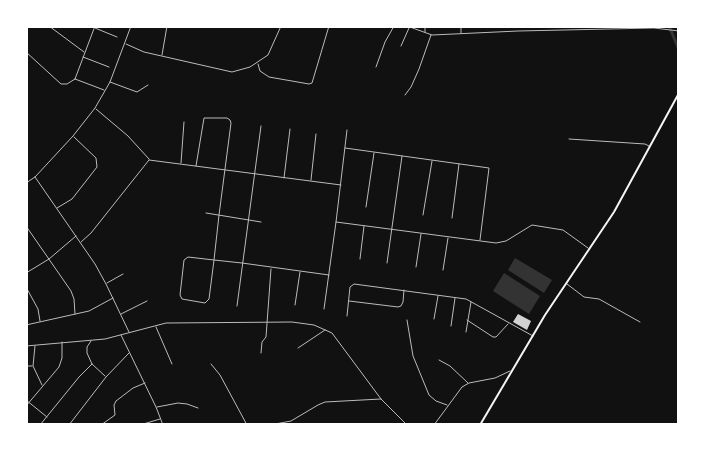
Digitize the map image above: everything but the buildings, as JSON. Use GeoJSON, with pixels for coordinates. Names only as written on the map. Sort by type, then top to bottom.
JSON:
{"type":"FeatureCollection","features":[{"type":"Feature","properties":{"kind":"main road"},"geometry":{"type":"LineString","coordinates":[[480,425],[545,315],[614,212],[679,93]]}},
{"type":"Feature","properties":{"kind":"street"},"geometry":{"type":"LineString","coordinates":[[48,26],[85,52]]}},
{"type":"Feature","properties":{"kind":"street"},"geometry":{"type":"LineString","coordinates":[[26,184],[35,177],[73,136],[95,108],[110,82],[131,26]]}},
{"type":"Feature","properties":{"kind":"street"},"geometry":{"type":"LineString","coordinates":[[162,56],[167,26]]}},
{"type":"Feature","properties":{"kind":"street"},"geometry":{"type":"LineString","coordinates":[[126,43],[144,52],[232,72],[257,64],[268,55],[281,26]]}},
{"type":"Feature","properties":{"kind":"street"},"geometry":{"type":"LineString","coordinates":[[257,64],[260,71],[269,77],[312,83],[329,26]]}},
{"type":"Feature","properties":{"kind":"street"},"geometry":{"type":"LineString","coordinates":[[376,67],[385,42],[394,26]]}},
{"type":"Feature","properties":{"kind":"street"},"geometry":{"type":"LineString","coordinates":[[425,26],[425,33]]}},
{"type":"Feature","properties":{"kind":"street"},"geometry":{"type":"LineString","coordinates":[[461,26],[461,34]]}},
{"type":"Feature","properties":{"kind":"street"},"geometry":{"type":"LineString","coordinates":[[517,26],[518,31]]}},
{"type":"Feature","properties":{"kind":"street"},"geometry":{"type":"LineString","coordinates":[[26,52],[61,84],[67,84],[74,79],[94,27],[117,37]]}},
{"type":"Feature","properties":{"kind":"street"},"geometry":{"type":"LineString","coordinates":[[402,46],[408,27],[432,35],[654,28],[679,31]]}},
{"type":"Feature","properties":{"kind":"street"},"geometry":{"type":"LineString","coordinates":[[405,95],[411,87],[432,35]]}},
{"type":"Feature","properties":{"kind":"street"},"geometry":{"type":"LineString","coordinates":[[83,57],[110,67]]}},
{"type":"Feature","properties":{"kind":"street"},"geometry":{"type":"LineString","coordinates":[[74,79],[105,90]]}},
{"type":"Feature","properties":{"kind":"street"},"geometry":{"type":"LineString","coordinates":[[110,82],[137,92],[148,85]]}},
{"type":"Feature","properties":{"kind":"street"},"geometry":{"type":"LineString","coordinates":[[95,108],[128,136],[150,160],[341,185]]}},
{"type":"Feature","properties":{"kind":"street"},"geometry":{"type":"LineString","coordinates":[[196,166],[204,118],[226,118],[231,123],[219,215],[214,260],[209,299],[205,303],[182,299],[180,297],[186,258],[214,260],[242,263],[329,275]]}},
{"type":"Feature","properties":{"kind":"street"},"geometry":{"type":"LineString","coordinates":[[181,164],[184,122]]}},
{"type":"Feature","properties":{"kind":"street"},"geometry":{"type":"LineString","coordinates":[[237,306],[260,126]]}},
{"type":"Feature","properties":{"kind":"street"},"geometry":{"type":"LineString","coordinates":[[284,178],[290,129]]}},
{"type":"Feature","properties":{"kind":"street"},"geometry":{"type":"LineString","coordinates":[[324,309],[347,130]]}},
{"type":"Feature","properties":{"kind":"street"},"geometry":{"type":"LineString","coordinates":[[311,181],[316,134]]}},
{"type":"Feature","properties":{"kind":"street"},"geometry":{"type":"LineString","coordinates":[[57,208],[72,199],[97,167],[96,158],[73,136]]}},
{"type":"Feature","properties":{"kind":"street"},"geometry":{"type":"LineString","coordinates":[[569,140],[645,144],[650,146]]}},
{"type":"Feature","properties":{"kind":"street"},"geometry":{"type":"LineString","coordinates":[[345,148],[489,168],[480,240]]}},
{"type":"Feature","properties":{"kind":"street"},"geometry":{"type":"LineString","coordinates":[[366,207],[374,152]]}},
{"type":"Feature","properties":{"kind":"street"},"geometry":{"type":"LineString","coordinates":[[387,263],[402,156]]}},
{"type":"Feature","properties":{"kind":"street"},"geometry":{"type":"LineString","coordinates":[[81,242],[91,233],[150,160]]}},
{"type":"Feature","properties":{"kind":"street"},"geometry":{"type":"LineString","coordinates":[[423,215],[432,160]]}},
{"type":"Feature","properties":{"kind":"street"},"geometry":{"type":"LineString","coordinates":[[452,218],[459,164]]}},
{"type":"Feature","properties":{"kind":"street"},"geometry":{"type":"LineString","coordinates":[[35,177],[81,242],[106,284],[129,332]]}},
{"type":"Feature","properties":{"kind":"street"},"geometry":{"type":"LineString","coordinates":[[206,213],[261,222]]}},
{"type":"Feature","properties":{"kind":"street"},"geometry":{"type":"LineString","coordinates":[[336,222],[496,243],[506,241],[532,224],[563,230],[590,250]]}},
{"type":"Feature","properties":{"kind":"street"},"geometry":{"type":"LineString","coordinates":[[26,226],[71,291],[74,298],[75,314]]}},
{"type":"Feature","properties":{"kind":"street"},"geometry":{"type":"LineString","coordinates":[[360,259],[364,226]]}},
{"type":"Feature","properties":{"kind":"street"},"geometry":{"type":"LineString","coordinates":[[416,266],[421,233]]}},
{"type":"Feature","properties":{"kind":"street"},"geometry":{"type":"LineString","coordinates":[[26,273],[49,258],[76,236]]}},
{"type":"Feature","properties":{"kind":"street"},"geometry":{"type":"LineString","coordinates":[[443,270],[448,237]]}},
{"type":"Feature","properties":{"kind":"street"},"geometry":{"type":"LineString","coordinates":[[261,353],[262,342],[266,337],[271,268]]}},
{"type":"Feature","properties":{"kind":"street"},"geometry":{"type":"LineString","coordinates":[[295,305],[300,272]]}},
{"type":"Feature","properties":{"kind":"street"},"geometry":{"type":"LineString","coordinates":[[106,284],[123,274]]}},
{"type":"Feature","properties":{"kind":"street"},"geometry":{"type":"LineString","coordinates":[[347,316],[350,287],[354,284],[455,297],[471,301],[508,324],[533,336]]}},
{"type":"Feature","properties":{"kind":"street"},"geometry":{"type":"LineString","coordinates":[[567,284],[584,297],[599,299],[640,322]]}},
{"type":"Feature","properties":{"kind":"street"},"geometry":{"type":"LineString","coordinates":[[26,287],[38,309],[40,322]]}},
{"type":"Feature","properties":{"kind":"street"},"geometry":{"type":"LineString","coordinates":[[349,300],[398,307],[403,302],[404,290]]}},
{"type":"Feature","properties":{"kind":"street"},"geometry":{"type":"LineString","coordinates":[[434,319],[438,295]]}},
{"type":"Feature","properties":{"kind":"street"},"geometry":{"type":"LineString","coordinates":[[451,326],[455,297]]}},
{"type":"Feature","properties":{"kind":"street"},"geometry":{"type":"LineString","coordinates":[[26,325],[89,311],[113,298]]}},
{"type":"Feature","properties":{"kind":"street"},"geometry":{"type":"LineString","coordinates":[[121,314],[147,301]]}},
{"type":"Feature","properties":{"kind":"street"},"geometry":{"type":"LineString","coordinates":[[466,332],[471,301]]}},
{"type":"Feature","properties":{"kind":"street"},"geometry":{"type":"LineString","coordinates":[[407,320],[413,356],[429,395],[436,401],[448,405]]}},
{"type":"Feature","properties":{"kind":"street"},"geometry":{"type":"LineString","coordinates":[[468,320],[493,337],[496,337],[508,324]]}},
{"type":"Feature","properties":{"kind":"street"},"geometry":{"type":"LineString","coordinates":[[26,346],[92,340],[156,327],[166,323],[266,321],[314,325],[332,333],[381,399],[407,425]]}},
{"type":"Feature","properties":{"kind":"street"},"geometry":{"type":"LineString","coordinates":[[156,327],[172,364]]}},
{"type":"Feature","properties":{"kind":"street"},"geometry":{"type":"LineString","coordinates":[[298,348],[326,329]]}},
{"type":"Feature","properties":{"kind":"street"},"geometry":{"type":"LineString","coordinates":[[121,335],[163,425]]}},
{"type":"Feature","properties":{"kind":"street"},"geometry":{"type":"LineString","coordinates":[[92,340],[86,350],[92,364],[106,377]]}},
{"type":"Feature","properties":{"kind":"street"},"geometry":{"type":"LineString","coordinates":[[26,406],[61,362],[62,342]]}},
{"type":"Feature","properties":{"kind":"street"},"geometry":{"type":"LineString","coordinates":[[35,346],[33,366],[42,385]]}},
{"type":"Feature","properties":{"kind":"street"},"geometry":{"type":"LineString","coordinates":[[69,425],[106,377],[130,352]]}},
{"type":"Feature","properties":{"kind":"street"},"geometry":{"type":"LineString","coordinates":[[438,360],[450,366],[469,383]]}},
{"type":"Feature","properties":{"kind":"street"},"geometry":{"type":"LineString","coordinates":[[40,425],[92,364]]}},
{"type":"Feature","properties":{"kind":"street"},"geometry":{"type":"LineString","coordinates":[[211,364],[220,375],[246,425]]}},
{"type":"Feature","properties":{"kind":"street"},"geometry":{"type":"LineString","coordinates":[[26,366],[33,366]]}},
{"type":"Feature","properties":{"kind":"street"},"geometry":{"type":"LineString","coordinates":[[434,425],[462,387],[469,383],[495,378],[513,370]]}},
{"type":"Feature","properties":{"kind":"street"},"geometry":{"type":"LineString","coordinates":[[102,425],[115,415],[114,405],[116,400],[144,383]]}},
{"type":"Feature","properties":{"kind":"street"},"geometry":{"type":"LineString","coordinates":[[270,425],[291,421],[325,402],[381,399]]}},
{"type":"Feature","properties":{"kind":"street"},"geometry":{"type":"LineString","coordinates":[[26,400],[47,417]]}},
{"type":"Feature","properties":{"kind":"street"},"geometry":{"type":"LineString","coordinates":[[156,407],[178,403],[198,408]]}},
{"type":"Feature","properties":{"kind":"street"},"geometry":{"type":"LineString","coordinates":[[140,425],[160,419]]}},
{"type":"Feature","properties":{"kind":"shaded area"},"geometry":{"type":"Polygon","coordinates":[[[515,258],[552,280],[544,293],[508,270],[515,258]]]}},
{"type":"Feature","properties":{"kind":"shaded area"},"geometry":{"type":"Polygon","coordinates":[[[504,273],[540,296],[529,314],[493,291],[504,273]]]}},
{"type":"Feature","properties":{"kind":"waterway"},"geometry":{"type":"LineString","coordinates":[[669,26],[679,50]]}}]}
